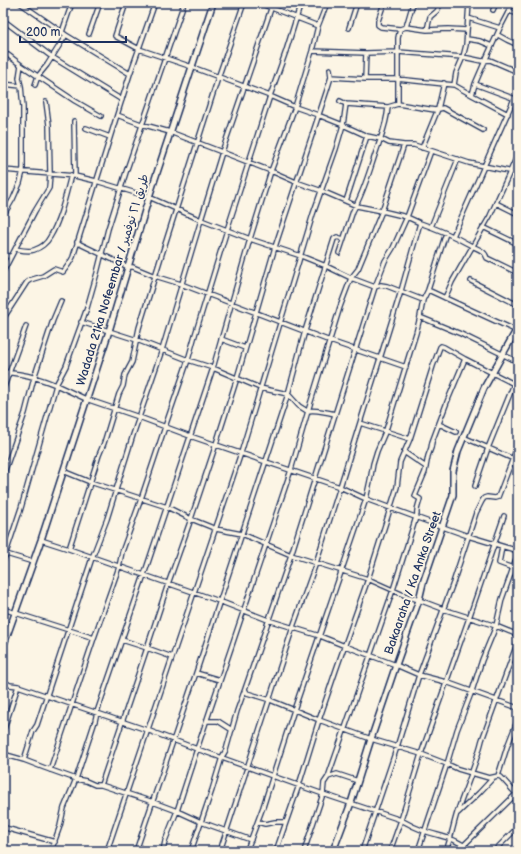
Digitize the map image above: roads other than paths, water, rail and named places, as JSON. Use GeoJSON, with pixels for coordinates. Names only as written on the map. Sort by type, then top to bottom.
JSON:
{"type":"FeatureCollection","features":[{"type":"Feature","properties":{"kind":"street"},"geometry":{"type":"LineString","coordinates":[[20,3],[62,32],[130,74]]}},
{"type":"Feature","properties":{"kind":"street"},"geometry":{"type":"LineString","coordinates":[[62,32],[72,3]]}},
{"type":"Feature","properties":{"kind":"street"},"geometry":{"type":"LineString","coordinates":[[88,34],[100,3]]}},
{"type":"Feature","properties":{"kind":"street"},"geometry":{"type":"LineString","coordinates":[[126,3],[115,36],[139,49],[270,96],[367,136],[381,139],[389,143],[414,145],[469,163],[518,173]]}},
{"type":"Feature","properties":{"kind":"street"},"geometry":{"type":"LineString","coordinates":[[3,318],[22,289],[30,280],[43,276],[54,269],[63,272],[73,257],[130,74],[155,3]]}},
{"type":"Feature","properties":{"kind":"street"},"geometry":{"type":"LineString","coordinates":[[3,562],[4,554],[21,508],[56,385],[66,366],[82,322],[141,124],[184,3]]}},
{"type":"Feature","properties":{"kind":"street","name":"Wadada 21ka Nofeembar / طريق ٢١ نوفمبر"},"geometry":{"type":"LineString","coordinates":[[3,647],[41,540],[109,330],[149,197],[214,3]]}},
{"type":"Feature","properties":{"kind":"street"},"geometry":{"type":"LineString","coordinates":[[69,549],[114,409],[123,386],[125,375],[132,362],[139,328],[155,276],[218,78],[244,3]]}},
{"type":"Feature","properties":{"kind":"street"},"geometry":{"type":"LineString","coordinates":[[259,3],[318,26]]}},
{"type":"Feature","properties":{"kind":"street"},"geometry":{"type":"LineString","coordinates":[[24,760],[37,726],[92,558],[107,519],[162,350],[222,152],[273,3]]}},
{"type":"Feature","properties":{"kind":"street"},"geometry":{"type":"LineString","coordinates":[[50,770],[119,567],[122,552],[188,360],[248,163],[301,3]]}},
{"type":"Feature","properties":{"kind":"street"},"geometry":{"type":"LineString","coordinates":[[52,851],[64,808],[76,779],[96,721],[97,712],[213,368],[250,239],[295,107],[318,26],[327,3]]}},
{"type":"Feature","properties":{"kind":"street"},"geometry":{"type":"LineString","coordinates":[[349,28],[357,3]]}},
{"type":"Feature","properties":{"kind":"street"},"geometry":{"type":"LineString","coordinates":[[384,3],[378,21],[378,25],[381,27],[400,29],[406,27],[427,30],[466,30]]}},
{"type":"Feature","properties":{"kind":"street"},"geometry":{"type":"LineString","coordinates":[[406,27],[413,3]]}},
{"type":"Feature","properties":{"kind":"street"},"geometry":{"type":"LineString","coordinates":[[427,30],[430,17],[437,11],[441,3]]}},
{"type":"Feature","properties":{"kind":"street"},"geometry":{"type":"LineString","coordinates":[[454,85],[456,73],[463,58],[467,39],[466,30],[469,3]]}},
{"type":"Feature","properties":{"kind":"street"},"geometry":{"type":"LineString","coordinates":[[493,10],[496,3]]}},
{"type":"Feature","properties":{"kind":"street"},"geometry":{"type":"LineString","coordinates":[[472,95],[485,61],[513,3]]}},
{"type":"Feature","properties":{"kind":"street"},"geometry":{"type":"LineString","coordinates":[[509,12],[518,14]]}},
{"type":"Feature","properties":{"kind":"street"},"geometry":{"type":"LineString","coordinates":[[468,18],[500,28]]}},
{"type":"Feature","properties":{"kind":"street"},"geometry":{"type":"LineString","coordinates":[[3,20],[52,57],[122,100]]}},
{"type":"Feature","properties":{"kind":"street"},"geometry":{"type":"LineString","coordinates":[[398,104],[398,38],[400,29]]}},
{"type":"Feature","properties":{"kind":"street"},"geometry":{"type":"LineString","coordinates":[[35,85],[38,76],[66,34]]}},
{"type":"Feature","properties":{"kind":"street"},"geometry":{"type":"LineString","coordinates":[[498,35],[518,45]]}},
{"type":"Feature","properties":{"kind":"street"},"geometry":{"type":"LineString","coordinates":[[467,39],[473,39],[492,46]]}},
{"type":"Feature","properties":{"kind":"street"},"geometry":{"type":"LineString","coordinates":[[312,51],[366,53],[398,52],[463,58],[476,61],[490,60],[518,72]]}},
{"type":"Feature","properties":{"kind":"street"},"geometry":{"type":"LineString","coordinates":[[365,79],[366,53]]}},
{"type":"Feature","properties":{"kind":"street"},"geometry":{"type":"LineString","coordinates":[[8,55],[75,101],[102,116]]}},
{"type":"Feature","properties":{"kind":"street"},"geometry":{"type":"LineString","coordinates":[[3,216],[13,199],[20,183],[23,171],[22,107],[19,78],[21,65]]}},
{"type":"Feature","properties":{"kind":"street"},"geometry":{"type":"LineString","coordinates":[[101,785],[216,444],[275,247],[331,77],[330,69]]}},
{"type":"Feature","properties":{"kind":"street"},"geometry":{"type":"LineString","coordinates":[[331,77],[397,79],[454,85],[508,114]]}},
{"type":"Feature","properties":{"kind":"street"},"geometry":{"type":"LineString","coordinates":[[422,148],[438,109],[444,83]]}},
{"type":"Feature","properties":{"kind":"street"},"geometry":{"type":"LineString","coordinates":[[3,84],[21,86]]}},
{"type":"Feature","properties":{"kind":"street"},"geometry":{"type":"LineString","coordinates":[[453,236],[508,114],[516,100],[475,84]]}},
{"type":"Feature","properties":{"kind":"street"},"geometry":{"type":"LineString","coordinates":[[340,101],[346,104],[388,106],[398,104],[435,110],[443,108],[483,130]]}},
{"type":"Feature","properties":{"kind":"street"},"geometry":{"type":"LineString","coordinates":[[3,272],[35,211],[49,188],[49,125],[46,102]]}},
{"type":"Feature","properties":{"kind":"street"},"geometry":{"type":"LineString","coordinates":[[107,851],[241,453],[313,214],[336,149],[343,125],[346,104]]}},
{"type":"Feature","properties":{"kind":"street"},"geometry":{"type":"LineString","coordinates":[[338,253],[353,211],[367,180],[381,139],[388,115],[388,106]]}},
{"type":"Feature","properties":{"kind":"street"},"geometry":{"type":"LineString","coordinates":[[117,115],[141,124],[170,132],[272,171],[356,206],[406,217],[462,240],[481,250],[486,254],[487,258],[518,273]]}},
{"type":"Feature","properties":{"kind":"street"},"geometry":{"type":"LineString","coordinates":[[15,249],[26,251],[34,250],[50,238],[56,226],[73,175],[74,121]]}},
{"type":"Feature","properties":{"kind":"street"},"geometry":{"type":"LineString","coordinates":[[86,128],[110,137]]}},
{"type":"Feature","properties":{"kind":"street"},"geometry":{"type":"LineString","coordinates":[[346,201],[367,136]]}},
{"type":"Feature","properties":{"kind":"street"},"geometry":{"type":"LineString","coordinates":[[162,851],[177,811],[291,470],[340,308],[351,278],[358,269],[382,211],[404,145]]}},
{"type":"Feature","properties":{"kind":"street"},"geometry":{"type":"LineString","coordinates":[[191,851],[291,555],[375,287],[385,261],[393,248],[406,217],[431,151]]}},
{"type":"Feature","properties":{"kind":"street"},"geometry":{"type":"LineString","coordinates":[[445,298],[452,282],[496,203],[518,154]]}},
{"type":"Feature","properties":{"kind":"street"},"geometry":{"type":"LineString","coordinates":[[431,227],[458,159]]}},
{"type":"Feature","properties":{"kind":"street"},"geometry":{"type":"LineString","coordinates":[[3,170],[73,175],[121,188],[149,197],[201,220],[250,239],[301,256],[375,287],[381,285],[423,300]]}},
{"type":"Feature","properties":{"kind":"street"},"geometry":{"type":"LineString","coordinates":[[496,203],[518,214]]}},
{"type":"Feature","properties":{"kind":"street"},"geometry":{"type":"LineString","coordinates":[[220,851],[293,627],[316,563],[401,291],[420,223]]}},
{"type":"Feature","properties":{"kind":"street"},"geometry":{"type":"LineString","coordinates":[[483,227],[518,244]]}},
{"type":"Feature","properties":{"kind":"street"},"geometry":{"type":"LineString","coordinates":[[251,851],[248,847],[258,822],[294,710],[366,499],[373,464],[386,430],[406,367],[420,317],[423,300],[428,290],[446,233]]}},
{"type":"Feature","properties":{"kind":"street"},"geometry":{"type":"LineString","coordinates":[[136,851],[288,394],[305,331],[334,239],[337,237],[343,239]]}},
{"type":"Feature","properties":{"kind":"street"},"geometry":{"type":"LineString","coordinates":[[77,242],[128,267],[181,284],[281,323],[406,367]]}},
{"type":"Feature","properties":{"kind":"street"},"geometry":{"type":"LineString","coordinates":[[3,254],[11,257]]}},
{"type":"Feature","properties":{"kind":"street"},"geometry":{"type":"LineString","coordinates":[[471,281],[518,304]]}},
{"type":"Feature","properties":{"kind":"street"},"geometry":{"type":"LineString","coordinates":[[428,290],[517,330]]}},
{"type":"Feature","properties":{"kind":"street"},"geometry":{"type":"LineString","coordinates":[[3,476],[25,413],[34,378],[61,301]]}},
{"type":"Feature","properties":{"kind":"street"},"geometry":{"type":"LineString","coordinates":[[420,317],[518,362]]}},
{"type":"Feature","properties":{"kind":"street"},"geometry":{"type":"LineString","coordinates":[[82,322],[109,330],[213,368],[260,388],[288,394],[299,406],[307,411],[324,411],[335,414]]}},
{"type":"Feature","properties":{"kind":"street"},"geometry":{"type":"LineString","coordinates":[[3,390],[26,326]]}},
{"type":"Feature","properties":{"kind":"street","name":"Bakaaraha / Ka Anka Street"},"geometry":{"type":"LineString","coordinates":[[333,851],[351,803],[453,495],[453,471],[458,451],[478,401],[502,354],[517,330]]}},
{"type":"Feature","properties":{"kind":"street"},"geometry":{"type":"LineString","coordinates":[[221,339],[245,348]]}},
{"type":"Feature","properties":{"kind":"street"},"geometry":{"type":"LineString","coordinates":[[276,851],[299,785],[319,720],[368,579],[397,487],[399,466],[410,439],[433,366],[441,346],[516,385],[488,448],[475,486]]}},
{"type":"Feature","properties":{"kind":"street"},"geometry":{"type":"LineString","coordinates":[[304,851],[323,794],[323,787],[345,730],[393,590],[420,498],[415,496],[426,467],[432,442],[465,359]]}},
{"type":"Feature","properties":{"kind":"street"},"geometry":{"type":"LineString","coordinates":[[3,371],[16,373],[56,385],[86,399],[340,487],[390,508],[468,536],[515,550],[518,553],[502,599],[496,626],[457,730],[418,851]]}},
{"type":"Feature","properties":{"kind":"street"},"geometry":{"type":"LineString","coordinates":[[360,423],[386,430],[410,439]]}},
{"type":"Feature","properties":{"kind":"street"},"geometry":{"type":"LineString","coordinates":[[439,424],[456,432]]}},
{"type":"Feature","properties":{"kind":"street"},"geometry":{"type":"LineString","coordinates":[[463,437],[518,461]]}},
{"type":"Feature","properties":{"kind":"street"},"geometry":{"type":"LineString","coordinates":[[362,851],[397,747],[419,675],[461,560],[476,513],[482,500],[487,497],[498,497],[518,445]]}},
{"type":"Feature","properties":{"kind":"street"},"geometry":{"type":"LineString","coordinates":[[404,452],[426,467]]}},
{"type":"Feature","properties":{"kind":"street"},"geometry":{"type":"LineString","coordinates":[[63,471],[90,482],[167,507],[191,519],[216,528],[242,534],[291,555],[368,579],[443,609],[496,626],[518,635]]}},
{"type":"Feature","properties":{"kind":"street"},"geometry":{"type":"LineString","coordinates":[[390,851],[421,754],[504,516]]}},
{"type":"Feature","properties":{"kind":"street"},"geometry":{"type":"LineString","coordinates":[[41,540],[219,601],[268,620],[320,636],[419,675],[446,682],[518,708]]}},
{"type":"Feature","properties":{"kind":"street"},"geometry":{"type":"LineString","coordinates":[[502,547],[499,563],[518,570]]}},
{"type":"Feature","properties":{"kind":"street"},"geometry":{"type":"LineString","coordinates":[[4,554],[33,562]]}},
{"type":"Feature","properties":{"kind":"street"},"geometry":{"type":"LineString","coordinates":[[3,609],[94,638]]}},
{"type":"Feature","properties":{"kind":"street"},"geometry":{"type":"LineString","coordinates":[[122,640],[172,657]]}},
{"type":"Feature","properties":{"kind":"street"},"geometry":{"type":"LineString","coordinates":[[446,851],[457,813],[518,640]]}},
{"type":"Feature","properties":{"kind":"street"},"geometry":{"type":"LineString","coordinates":[[196,673],[220,680]]}},
{"type":"Feature","properties":{"kind":"street"},"geometry":{"type":"LineString","coordinates":[[3,681],[10,685],[18,686],[97,712],[247,767],[401,820],[424,831],[456,840],[471,851]]}},
{"type":"Feature","properties":{"kind":"street"},"geometry":{"type":"LineString","coordinates":[[3,732],[18,686]]}},
{"type":"Feature","properties":{"kind":"street"},"geometry":{"type":"LineString","coordinates":[[245,689],[247,692],[345,730],[421,754],[458,770],[494,778]]}},
{"type":"Feature","properties":{"kind":"street"},"geometry":{"type":"LineString","coordinates":[[457,813],[498,776],[518,719]]}},
{"type":"Feature","properties":{"kind":"street"},"geometry":{"type":"LineString","coordinates":[[207,722],[218,721],[232,730]]}},
{"type":"Feature","properties":{"kind":"street"},"geometry":{"type":"LineString","coordinates":[[3,754],[76,779],[95,785],[101,785],[152,802],[226,832],[251,840]]}},
{"type":"Feature","properties":{"kind":"street"},"geometry":{"type":"LineString","coordinates":[[328,777],[336,774],[358,781]]}},
{"type":"Feature","properties":{"kind":"street"},"geometry":{"type":"LineString","coordinates":[[464,845],[517,794],[501,777],[498,776]]}},
{"type":"Feature","properties":{"kind":"street"},"geometry":{"type":"LineString","coordinates":[[258,822],[265,824],[286,822]]}},
{"type":"Feature","properties":{"kind":"street"},"geometry":{"type":"LineString","coordinates":[[3,827],[55,842]]}},
{"type":"Feature","properties":{"kind":"street"},"geometry":{"type":"LineString","coordinates":[[494,851],[518,827]]}}]}
